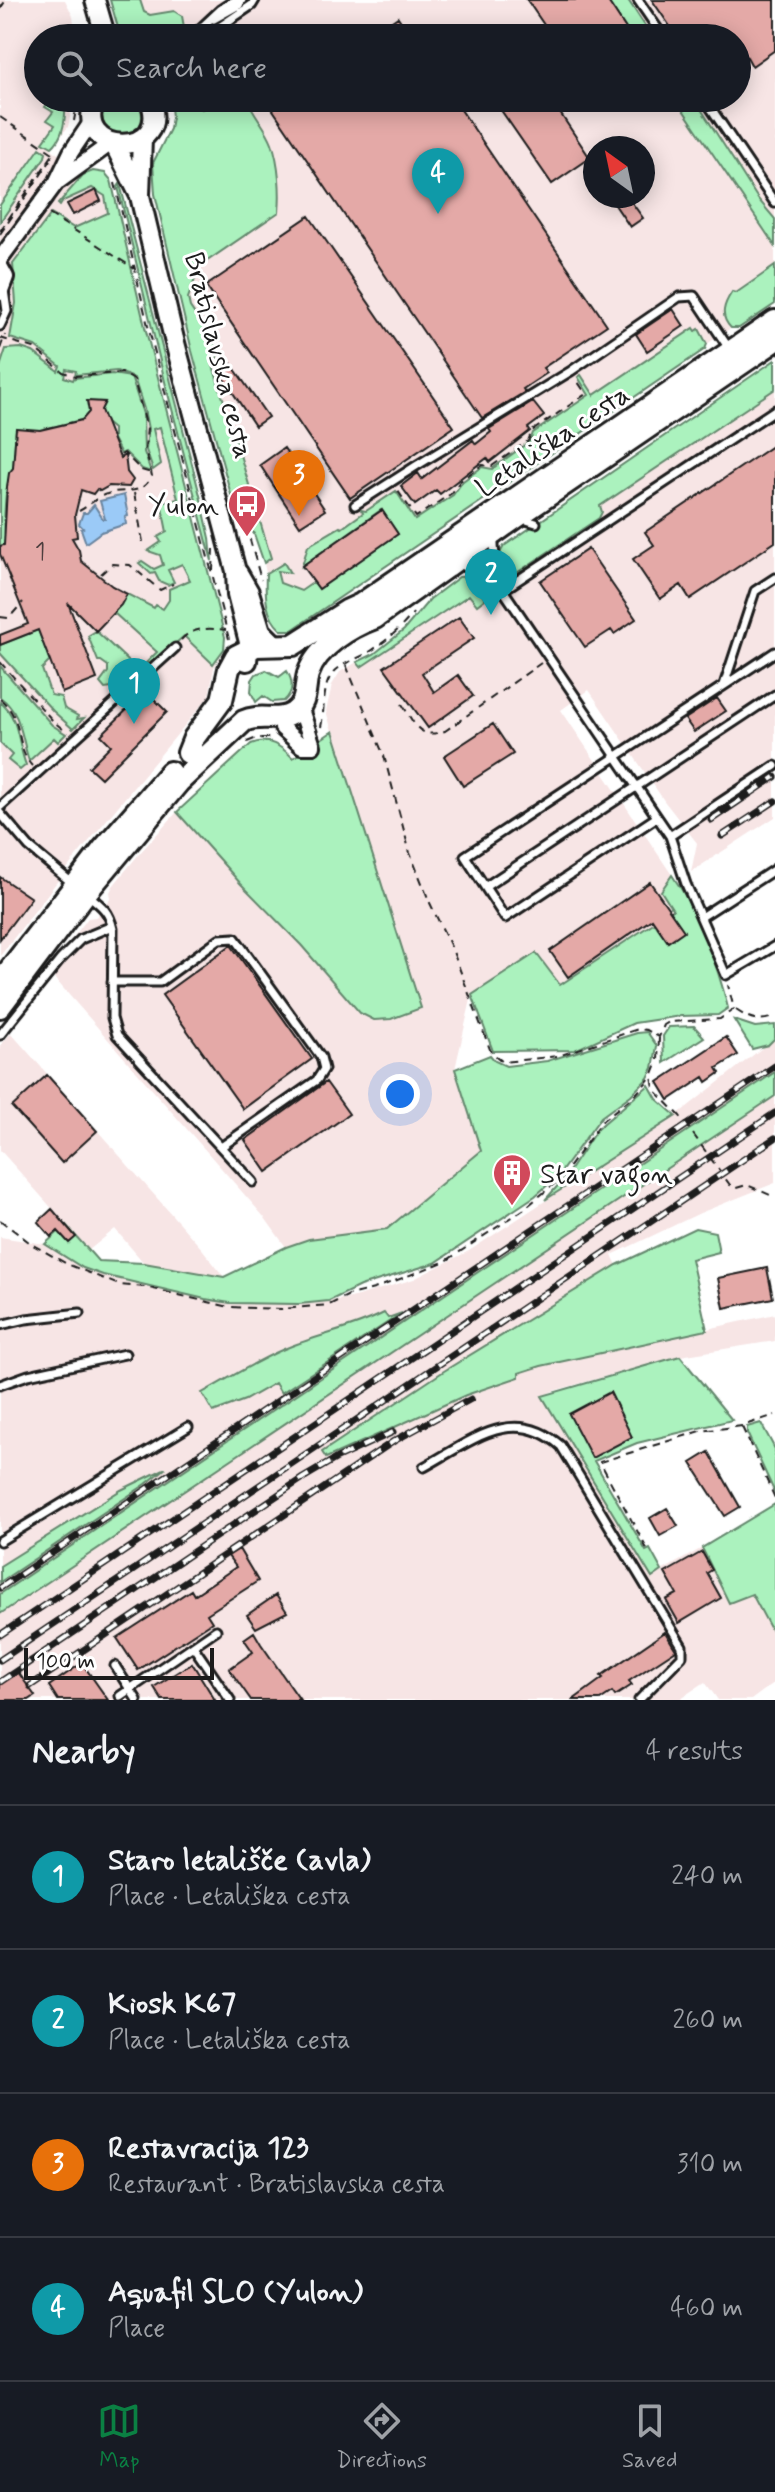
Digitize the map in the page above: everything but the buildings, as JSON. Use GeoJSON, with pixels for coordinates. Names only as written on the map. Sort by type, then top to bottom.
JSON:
{"type":"FeatureCollection","features":[{"type":"Feature","properties":{"kind":"main road","name":"Letališka cesta"},"geometry":{"type":"LineString","coordinates":[[309,716],[326,668],[364,634],[376,617],[775,321]]}},
{"type":"Feature","properties":{"kind":"main road","name":"Letališka cesta"},"geometry":{"type":"LineString","coordinates":[[309,716],[307,677],[314,663],[330,645],[357,624],[376,617],[494,533],[527,520],[775,341]]}},
{"type":"Feature","properties":{"kind":"main road","name":"Letališka cesta"},"geometry":{"type":"LineString","coordinates":[[244,655],[264,654],[299,643],[348,610],[376,617]]}},
{"type":"Feature","properties":{"kind":"main road"},"geometry":{"type":"LineString","coordinates":[[285,648],[307,677]]}},
{"type":"Feature","properties":{"kind":"main road"},"geometry":{"type":"LineString","coordinates":[[188,753],[202,744],[222,722],[236,698],[237,674],[244,655]]}},
{"type":"Feature","properties":{"kind":"main road"},"geometry":{"type":"LineString","coordinates":[[0,982],[80,889],[188,753],[194,738],[222,700],[229,669],[244,655]]}},
{"type":"Feature","properties":{"kind":"main road"},"geometry":{"type":"LineString","coordinates":[[236,698],[267,728]]}},
{"type":"Feature","properties":{"kind":"main road"},"geometry":{"type":"LineString","coordinates":[[267,728],[286,717],[309,716]]}},
{"type":"Feature","properties":{"kind":"main road"},"geometry":{"type":"LineString","coordinates":[[0,1007],[80,889],[156,810],[238,736],[309,716]]}},
{"type":"Feature","properties":{"kind":"street"},"geometry":{"type":"LineString","coordinates":[[95,0],[100,24]]}},
{"type":"Feature","properties":{"kind":"street"},"geometry":{"type":"LineString","coordinates":[[0,259],[56,183],[71,152],[92,121],[91,112]]}},
{"type":"Feature","properties":{"kind":"street","name":"Bratislavska cesta"},"geometry":{"type":"LineString","coordinates":[[140,196],[142,138],[152,124],[153,112]]}},
{"type":"Feature","properties":{"kind":"street","name":"Bratislavska cesta"},"geometry":{"type":"LineString","coordinates":[[92,121],[99,134],[112,144],[140,196],[174,339],[236,571],[244,655]]}},
{"type":"Feature","properties":{"kind":"street"},"geometry":{"type":"LineString","coordinates":[[56,183],[112,144],[129,144],[142,138]]}},
{"type":"Feature","properties":{"kind":"street"},"geometry":{"type":"LineString","coordinates":[[0,266],[6,277],[2,291]]}},
{"type":"Feature","properties":{"kind":"street","name":"Bratislavska cesta"},"geometry":{"type":"LineString","coordinates":[[236,571],[249,592],[261,631],[285,648]]}},
{"type":"Feature","properties":{"kind":"street"},"geometry":{"type":"LineString","coordinates":[[267,728],[302,746],[313,746],[309,716]]}},
{"type":"Feature","properties":{"kind":"lane"},"geometry":{"type":"LineString","coordinates":[[206,24],[235,0]]}},
{"type":"Feature","properties":{"kind":"lane"},"geometry":{"type":"LineString","coordinates":[[209,21],[222,16],[242,0]]}},
{"type":"Feature","properties":{"kind":"lane"},"geometry":{"type":"LineString","coordinates":[[224,24],[255,0]]}},
{"type":"Feature","properties":{"kind":"lane"},"geometry":{"type":"LineString","coordinates":[[638,0],[654,24]]}},
{"type":"Feature","properties":{"kind":"lane"},"geometry":{"type":"LineString","coordinates":[[713,112],[775,203]]}},
{"type":"Feature","properties":{"kind":"lane"},"geometry":{"type":"LineString","coordinates":[[0,326],[7,311],[2,291]]}},
{"type":"Feature","properties":{"kind":"lane"},"geometry":{"type":"LineString","coordinates":[[355,505],[571,371],[684,295],[694,296],[731,351]]}},
{"type":"Feature","properties":{"kind":"lane"},"geometry":{"type":"LineString","coordinates":[[501,587],[775,410]]}},
{"type":"Feature","properties":{"kind":"lane"},"geometry":{"type":"LineString","coordinates":[[494,533],[494,560],[499,569],[501,587],[670,836],[686,884],[726,975],[775,946]]}},
{"type":"Feature","properties":{"kind":"lane"},"geometry":{"type":"LineString","coordinates":[[454,562],[501,587]]}},
{"type":"Feature","properties":{"kind":"lane"},"geometry":{"type":"LineString","coordinates":[[724,685],[755,591],[775,578]]}},
{"type":"Feature","properties":{"kind":"lane"},"geometry":{"type":"LineString","coordinates":[[175,648],[0,810],[29,847],[108,912],[112,926],[112,1018],[117,1035],[253,1182]]}},
{"type":"Feature","properties":{"kind":"lane"},"geometry":{"type":"LineString","coordinates":[[657,817],[505,918],[465,856],[775,652]]}},
{"type":"Feature","properties":{"kind":"lane"},"geometry":{"type":"LineString","coordinates":[[485,887],[775,695]]}},
{"type":"Feature","properties":{"kind":"lane"},"geometry":{"type":"LineString","coordinates":[[670,836],[775,766]]}},
{"type":"Feature","properties":{"kind":"lane"},"geometry":{"type":"LineString","coordinates":[[701,917],[775,869]]}},
{"type":"Feature","properties":{"kind":"lane"},"geometry":{"type":"LineString","coordinates":[[0,1035],[81,939],[112,926]]}},
{"type":"Feature","properties":{"kind":"lane"},"geometry":{"type":"LineString","coordinates":[[112,982],[160,982],[219,939],[235,938],[321,1057],[324,1069],[317,1080],[221,1147]]}},
{"type":"Feature","properties":{"kind":"lane"},"geometry":{"type":"LineString","coordinates":[[0,1325],[80,1313]]}},
{"type":"Feature","properties":{"kind":"lane"},"geometry":{"type":"LineString","coordinates":[[0,1385],[28,1375],[125,1354]]}},
{"type":"Feature","properties":{"kind":"lane"},"geometry":{"type":"LineString","coordinates":[[424,1467],[505,1427],[519,1425],[547,1433],[561,1446],[682,1646],[682,1656],[639,1700]]}},
{"type":"Feature","properties":{"kind":"lane"},"geometry":{"type":"LineString","coordinates":[[0,1541],[188,1427]]}},
{"type":"Feature","properties":{"kind":"lane"},"geometry":{"type":"LineString","coordinates":[[120,1696],[216,1630]]}},
{"type":"Feature","properties":{"kind":"lane"},"geometry":{"type":"LineString","coordinates":[[193,1646],[230,1700]]}},
{"type":"Feature","properties":{"kind":"lane"},"geometry":{"type":"LineString","coordinates":[[115,1666],[137,1700]]}},
{"type":"Feature","properties":{"kind":"path"},"geometry":{"type":"LineString","coordinates":[[0,9],[6,0]]}},
{"type":"Feature","properties":{"kind":"path"},"geometry":{"type":"LineString","coordinates":[[73,126],[76,112]]}},
{"type":"Feature","properties":{"kind":"path"},"geometry":{"type":"LineString","coordinates":[[0,117],[54,154]]}},
{"type":"Feature","properties":{"kind":"path"},"geometry":{"type":"LineString","coordinates":[[0,232],[61,144]]}},
{"type":"Feature","properties":{"kind":"path"},"geometry":{"type":"LineString","coordinates":[[117,174],[115,186],[135,269],[228,632],[195,630],[187,633],[175,648]]}},
{"type":"Feature","properties":{"kind":"path"},"geometry":{"type":"LineString","coordinates":[[48,213],[135,269]]}},
{"type":"Feature","properties":{"kind":"path"},"geometry":{"type":"LineString","coordinates":[[0,338],[34,348],[63,372],[75,376],[113,373],[131,376],[143,408],[147,428],[146,454],[152,474],[145,486],[134,492],[109,493],[79,511]]}},
{"type":"Feature","properties":{"kind":"path"},"geometry":{"type":"LineString","coordinates":[[396,489],[416,517],[444,499],[460,481],[482,465],[492,466],[528,441],[532,431],[586,394],[571,371]]}},
{"type":"Feature","properties":{"kind":"path"},"geometry":{"type":"LineString","coordinates":[[121,455],[124,453],[141,470],[152,474]]}},
{"type":"Feature","properties":{"kind":"path"},"geometry":{"type":"LineString","coordinates":[[134,492],[143,542]]}},
{"type":"Feature","properties":{"kind":"path"},"geometry":{"type":"LineString","coordinates":[[233,508],[247,529],[262,590]]}},
{"type":"Feature","properties":{"kind":"path"},"geometry":{"type":"LineString","coordinates":[[101,574],[112,564],[130,565],[160,590],[173,584]]}},
{"type":"Feature","properties":{"kind":"path"},"geometry":{"type":"LineString","coordinates":[[0,617],[9,618],[23,602]]}},
{"type":"Feature","properties":{"kind":"path"},"geometry":{"type":"LineString","coordinates":[[309,716],[333,674],[345,663],[371,651],[414,612]]}},
{"type":"Feature","properties":{"kind":"path"},"geometry":{"type":"LineString","coordinates":[[376,617],[395,632]]}},
{"type":"Feature","properties":{"kind":"path"},"geometry":{"type":"LineString","coordinates":[[402,704],[419,731],[432,735],[445,731],[548,658]]}},
{"type":"Feature","properties":{"kind":"path"},"geometry":{"type":"LineString","coordinates":[[0,662],[54,722],[75,738]]}},
{"type":"Feature","properties":{"kind":"path"},"geometry":{"type":"LineString","coordinates":[[345,663],[384,756],[410,853],[496,1058],[503,1062],[558,1056],[638,1029],[659,1037]]}},
{"type":"Feature","properties":{"kind":"path"},"geometry":{"type":"LineString","coordinates":[[0,699],[15,719],[24,754],[38,773]]}},
{"type":"Feature","properties":{"kind":"path"},"geometry":{"type":"LineString","coordinates":[[245,743],[257,738],[267,728]]}},
{"type":"Feature","properties":{"kind":"path"},"geometry":{"type":"LineString","coordinates":[[726,975],[734,1009],[747,1018],[765,1021],[775,1016]]}},
{"type":"Feature","properties":{"kind":"path"},"geometry":{"type":"LineString","coordinates":[[0,1220],[33,1245],[67,1264],[119,1285],[145,1287],[229,1307],[282,1309],[329,1305],[349,1295],[419,1272],[464,1251],[550,1190],[595,1128],[636,1094],[652,1076],[658,1061],[659,1037],[664,1025],[669,1022],[720,1019],[734,1009]]}},
{"type":"Feature","properties":{"kind":"path"},"geometry":{"type":"LineString","coordinates":[[652,1076],[659,1096],[673,1108],[730,1185],[736,1188],[747,1185],[775,1197]]}},
{"type":"Feature","properties":{"kind":"path"},"geometry":{"type":"LineString","coordinates":[[647,1549],[600,1462],[701,1431],[742,1426],[775,1415]]}},
{"type":"Feature","properties":{"kind":"path"},"geometry":{"type":"LineString","coordinates":[[742,1426],[775,1498]]}},
{"type":"Feature","properties":{"kind":"shaded area"},"geometry":{"type":"Polygon","coordinates":[[[0,0],[65,0],[74,24],[24,24],[24,112],[71,112],[68,127],[51,148],[83,175],[101,171],[111,180],[145,327],[225,637],[224,649],[214,668],[209,696],[76,857],[0,956],[0,0]]]}},
{"type":"Feature","properties":{"kind":"shaded area"},"geometry":{"type":"Polygon","coordinates":[[[140,0],[775,0],[775,266],[736,293],[726,322],[731,328],[707,344],[699,329],[696,331],[693,328],[594,395],[581,375],[578,377],[589,395],[533,433],[530,441],[492,469],[481,467],[463,481],[453,495],[398,534],[301,591],[280,583],[277,571],[288,573],[284,563],[266,574],[264,563],[271,558],[213,365],[220,350],[194,314],[188,298],[201,265],[279,212],[278,168],[271,141],[253,112],[751,112],[751,24],[183,24],[179,13],[169,11],[150,15],[144,12],[140,0]]]}},
{"type":"Feature","properties":{"kind":"shaded area"},"geometry":{"type":"Polygon","coordinates":[[[775,389],[775,817],[691,872],[697,843],[665,802],[589,690],[561,710],[672,875],[661,891],[673,910],[560,985],[472,995],[455,1069],[481,1151],[387,1229],[309,1239],[286,1247],[265,1218],[48,971],[88,918],[96,917],[111,898],[113,886],[139,854],[177,812],[237,755],[251,744],[265,742],[279,746],[293,758],[332,731],[326,711],[332,685],[340,672],[357,662],[361,667],[469,595],[477,604],[485,599],[469,575],[500,553],[511,573],[523,558],[775,389]]]}},
{"type":"Feature","properties":{"kind":"shaded area"},"geometry":{"type":"Polygon","coordinates":[[[11,1033],[224,1277],[144,1263],[115,1229],[89,1250],[0,1150],[0,1046],[11,1033]]]}},
{"type":"Feature","properties":{"kind":"shaded area"},"geometry":{"type":"Polygon","coordinates":[[[775,1038],[775,1072],[0,1594],[0,1582],[146,1484],[162,1470],[121,1490],[0,1566],[0,1237],[45,1244],[61,1255],[144,1285],[230,1303],[351,1298],[414,1279],[469,1251],[682,1111],[775,1038]]]}},
{"type":"Feature","properties":{"kind":"shaded area"},"geometry":{"type":"Polygon","coordinates":[[[775,1096],[775,1183],[700,1213],[612,1255],[617,1265],[444,1371],[326,1458],[466,1395],[518,1377],[519,1373],[775,1314],[775,1341],[680,1356],[542,1396],[651,1577],[702,1548],[729,1603],[752,1594],[775,1637],[775,1682],[751,1700],[718,1700],[705,1682],[678,1700],[0,1700],[0,1614],[775,1096]]]}},
{"type":"Feature","properties":{"kind":"green space"},"geometry":{"type":"Polygon","coordinates":[[[110,0],[140,0],[144,12],[150,15],[174,11],[182,16],[183,24],[117,24],[110,0]]]}},
{"type":"Feature","properties":{"kind":"green space"},"geometry":{"type":"Polygon","coordinates":[[[607,0],[628,0],[644,24],[623,24],[607,0]]]}},
{"type":"Feature","properties":{"kind":"green space"},"geometry":{"type":"Polygon","coordinates":[[[53,112],[65,112],[62,131],[52,147],[43,142],[55,125],[47,120],[53,112]]]}},
{"type":"Feature","properties":{"kind":"green space"},"geometry":{"type":"Polygon","coordinates":[[[103,112],[141,112],[136,130],[122,136],[108,130],[102,116],[103,112]]]}},
{"type":"Feature","properties":{"kind":"green space"},"geometry":{"type":"Polygon","coordinates":[[[171,112],[254,112],[272,143],[276,159],[280,186],[279,212],[200,266],[188,298],[190,307],[220,351],[213,365],[271,558],[264,563],[254,534],[233,502],[192,351],[155,194],[153,163],[170,129],[171,112]]]}},
{"type":"Feature","properties":{"kind":"green space"},"geometry":{"type":"Polygon","coordinates":[[[684,112],[703,112],[758,199],[775,219],[775,246],[684,112]]]}},
{"type":"Feature","properties":{"kind":"green space"},"geometry":{"type":"Polygon","coordinates":[[[40,148],[46,152],[45,157],[0,222],[0,205],[40,148]]]}},
{"type":"Feature","properties":{"kind":"green space"},"geometry":{"type":"Polygon","coordinates":[[[93,171],[105,173],[111,180],[145,327],[225,637],[224,649],[213,664],[184,636],[153,663],[146,663],[157,652],[114,613],[127,594],[154,608],[156,605],[163,609],[169,600],[169,589],[190,580],[182,564],[168,570],[174,582],[168,585],[139,563],[142,561],[154,569],[163,565],[160,555],[148,551],[161,542],[158,537],[167,532],[161,502],[178,499],[160,427],[153,429],[161,464],[153,470],[146,450],[148,429],[144,409],[134,378],[117,371],[75,375],[76,371],[66,369],[64,377],[73,380],[112,374],[131,377],[143,414],[144,452],[151,472],[142,469],[125,452],[121,454],[113,439],[113,429],[103,415],[88,415],[85,419],[36,431],[16,428],[13,469],[5,505],[6,544],[0,546],[0,367],[6,349],[21,348],[33,352],[58,371],[60,366],[35,346],[10,338],[16,303],[13,264],[51,214],[74,228],[108,213],[105,196],[92,188],[63,201],[60,206],[58,204],[83,175],[93,171]]]}},
{"type":"Feature","properties":{"kind":"green space"},"geometry":{"type":"Polygon","coordinates":[[[120,184],[202,503],[212,561],[167,390],[118,187],[120,184]]]}},
{"type":"Feature","properties":{"kind":"green space"},"geometry":{"type":"Polygon","coordinates":[[[775,266],[775,304],[739,328],[731,328],[724,310],[732,292],[736,293],[775,266]]]}},
{"type":"Feature","properties":{"kind":"green space"},"geometry":{"type":"Polygon","coordinates":[[[694,328],[696,331],[699,329],[707,344],[705,349],[292,630],[281,630],[276,624],[267,605],[266,574],[284,563],[290,573],[277,571],[280,583],[301,591],[314,582],[319,588],[398,534],[381,510],[302,566],[308,546],[342,528],[363,513],[361,510],[366,511],[396,491],[415,520],[453,495],[463,481],[482,467],[492,469],[530,441],[533,433],[589,395],[578,377],[581,375],[594,395],[694,328]]]}},
{"type":"Feature","properties":{"kind":"green space"},"geometry":{"type":"Polygon","coordinates":[[[775,360],[775,389],[600,506],[602,512],[599,518],[515,574],[510,571],[499,555],[504,546],[775,360]]]}},
{"type":"Feature","properties":{"kind":"green space"},"geometry":{"type":"Polygon","coordinates":[[[470,576],[485,599],[477,605],[469,595],[361,667],[357,662],[374,654],[404,630],[430,599],[459,577],[470,576]]]}},
{"type":"Feature","properties":{"kind":"green space"},"geometry":{"type":"Polygon","coordinates":[[[38,630],[50,661],[42,669],[51,695],[61,697],[64,708],[78,716],[77,719],[84,718],[73,729],[0,653],[0,645],[38,630]]]}},
{"type":"Feature","properties":{"kind":"green space"},"geometry":{"type":"Polygon","coordinates":[[[96,631],[138,670],[119,687],[105,689],[100,683],[108,672],[108,666],[98,661],[88,636],[96,631]]]}},
{"type":"Feature","properties":{"kind":"green space"},"geometry":{"type":"Polygon","coordinates":[[[0,666],[52,725],[66,734],[58,742],[54,738],[29,761],[17,718],[0,697],[0,666]]]}},
{"type":"Feature","properties":{"kind":"green space"},"geometry":{"type":"Polygon","coordinates":[[[266,670],[279,677],[287,671],[292,686],[284,701],[272,702],[263,696],[256,702],[251,692],[252,680],[256,674],[266,670]]]}},
{"type":"Feature","properties":{"kind":"green space"},"geometry":{"type":"Polygon","coordinates":[[[0,702],[11,716],[17,731],[26,765],[20,770],[8,760],[12,755],[0,743],[0,702]]]}},
{"type":"Feature","properties":{"kind":"green space"},"geometry":{"type":"Polygon","coordinates":[[[333,731],[421,1008],[391,1019],[374,1020],[360,1013],[177,812],[251,744],[274,744],[293,758],[333,731]]]}},
{"type":"Feature","properties":{"kind":"green space"},"geometry":{"type":"Polygon","coordinates":[[[672,875],[706,939],[728,1008],[718,1015],[681,1016],[634,1023],[575,1050],[493,1051],[472,995],[536,953],[560,985],[673,910],[661,891],[672,875]]]}},
{"type":"Feature","properties":{"kind":"green space"},"geometry":{"type":"Polygon","coordinates":[[[734,1020],[755,1027],[775,1025],[775,1038],[768,1045],[752,1049],[734,1020]]]}},
{"type":"Feature","properties":{"kind":"green space"},"geometry":{"type":"Polygon","coordinates":[[[694,1026],[704,1037],[664,1063],[663,1036],[669,1027],[694,1026]]]}},
{"type":"Feature","properties":{"kind":"green space"},"geometry":{"type":"Polygon","coordinates":[[[647,1032],[657,1046],[648,1078],[601,1117],[558,1176],[535,1196],[435,1263],[360,1286],[329,1301],[230,1303],[205,1299],[103,1275],[83,1268],[45,1244],[66,1225],[98,1261],[144,1263],[224,1277],[309,1239],[387,1229],[481,1151],[455,1069],[490,1055],[506,1066],[547,1061],[647,1032]]]}},
{"type":"Feature","properties":{"kind":"green space"},"geometry":{"type":"Polygon","coordinates":[[[775,1072],[775,1096],[0,1614],[0,1594],[775,1072]]]}},
{"type":"Feature","properties":{"kind":"green space"},"geometry":{"type":"Polygon","coordinates":[[[649,1085],[657,1099],[676,1116],[545,1200],[564,1179],[597,1129],[649,1085]]]}},
{"type":"Feature","properties":{"kind":"green space"},"geometry":{"type":"Polygon","coordinates":[[[695,1228],[715,1232],[719,1252],[691,1259],[707,1330],[541,1366],[466,1395],[326,1458],[322,1452],[444,1371],[617,1265],[695,1228]]]}},
{"type":"Feature","properties":{"kind":"green space"},"geometry":{"type":"Polygon","coordinates":[[[384,1313],[388,1318],[402,1313],[281,1393],[275,1383],[245,1400],[213,1412],[202,1393],[284,1349],[384,1313]]]}},
{"type":"Feature","properties":{"kind":"green space"},"geometry":{"type":"Polygon","coordinates":[[[680,1356],[732,1420],[637,1443],[594,1461],[646,1551],[650,1549],[662,1571],[652,1578],[542,1396],[680,1356]]]}},
{"type":"Feature","properties":{"kind":"green space"},"geometry":{"type":"Polygon","coordinates":[[[761,1423],[775,1449],[775,1493],[747,1433],[747,1427],[761,1423]]]}},
{"type":"Feature","properties":{"kind":"green space"},"geometry":{"type":"Polygon","coordinates":[[[166,1468],[0,1582],[0,1566],[121,1490],[166,1468]]]}},
{"type":"Feature","properties":{"kind":"green space"},"geometry":{"type":"Polygon","coordinates":[[[775,1504],[775,1637],[752,1594],[729,1603],[702,1548],[775,1504]]]}},
{"type":"Feature","properties":{"kind":"water"},"geometry":{"type":"Polygon","coordinates":[[[124,495],[128,516],[125,517],[126,524],[101,532],[86,543],[79,524],[83,513],[94,505],[105,519],[100,501],[124,495]]]}},
{"type":"Feature","properties":{"kind":"railway"},"geometry":{"type":"LineString","coordinates":[[711,820],[775,777]]}},
{"type":"Feature","properties":{"kind":"railway"},"geometry":{"type":"LineString","coordinates":[[722,836],[775,801]]}},
{"type":"Feature","properties":{"kind":"railway"},"geometry":{"type":"LineString","coordinates":[[0,1588],[775,1066]]}},
{"type":"Feature","properties":{"kind":"railway"},"geometry":{"type":"LineString","coordinates":[[0,1635],[775,1113]]}},
{"type":"Feature","properties":{"kind":"railway"},"geometry":{"type":"LineString","coordinates":[[0,1660],[775,1138]]}},
{"type":"Feature","properties":{"kind":"railway"},"geometry":{"type":"LineString","coordinates":[[30,1686],[394,1441],[471,1399]]}},
{"type":"Feature","properties":{"kind":"railway"},"geometry":{"type":"LineString","coordinates":[[0,1682],[303,1478],[393,1432]]}},
{"type":"Feature","properties":{"kind":"place","name":"Aquafil SLO (Yulon)"},"geometry":{"type":"Point","coordinates":[438,214]}},
{"type":"Feature","properties":{"kind":"place","name":"Restavracija 123"},"geometry":{"type":"Point","coordinates":[299,516]}},
{"type":"Feature","properties":{"kind":"place","name":"Yulon"},"geometry":{"type":"Point","coordinates":[247,538]}},
{"type":"Feature","properties":{"kind":"place","name":"Kiosk K67"},"geometry":{"type":"Point","coordinates":[491,615]}},
{"type":"Feature","properties":{"kind":"place","name":"Staro letališče (avla)"},"geometry":{"type":"Point","coordinates":[134,724]}},
{"type":"Feature","properties":{"kind":"place","name":"Star vagon"},"geometry":{"type":"Point","coordinates":[512,1207]}}]}
